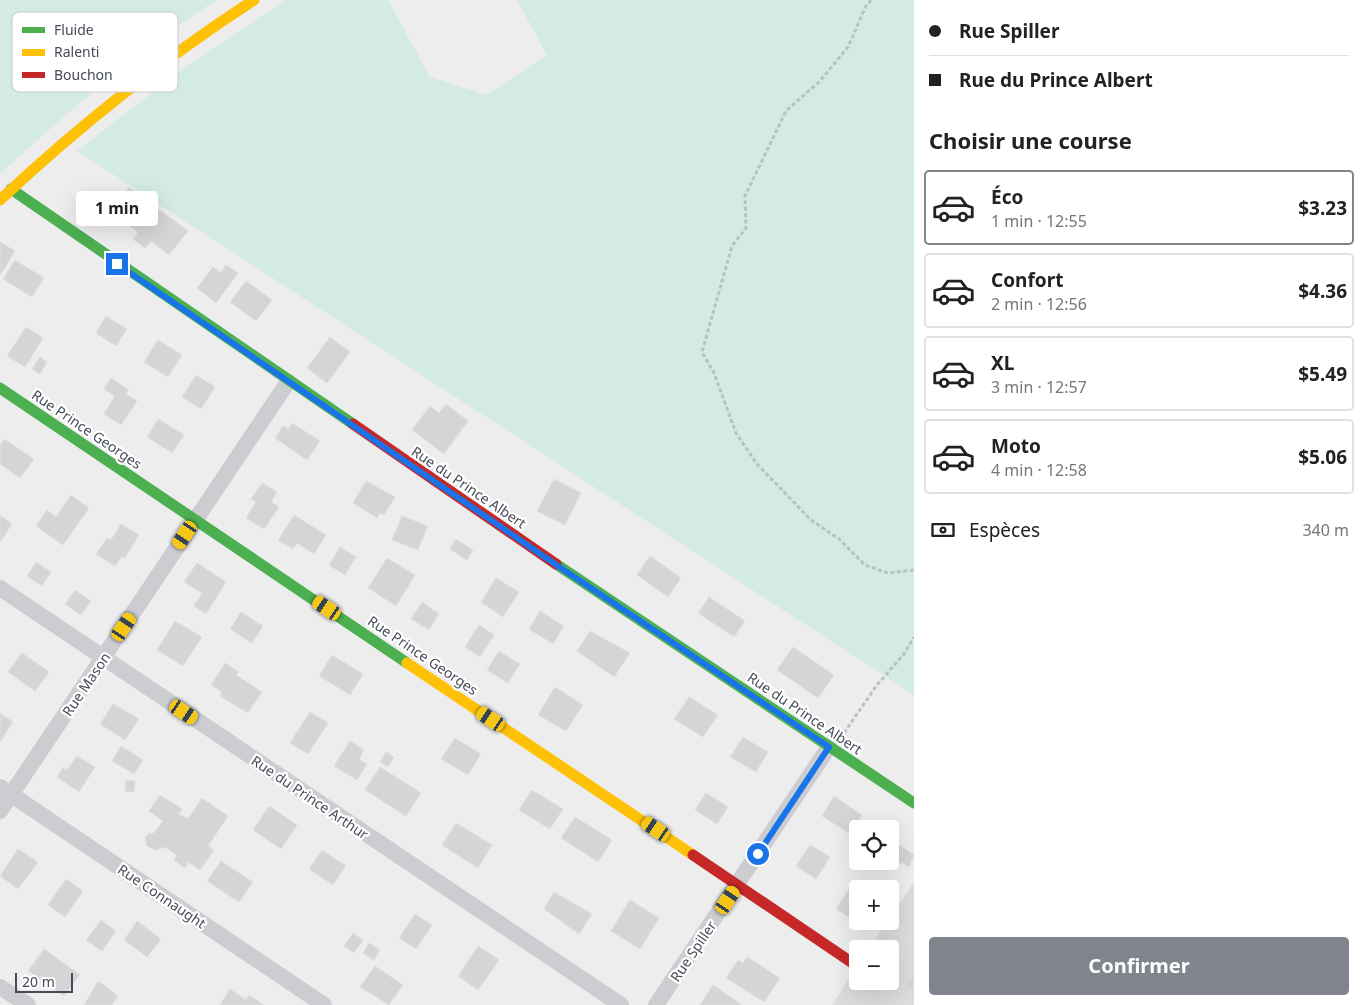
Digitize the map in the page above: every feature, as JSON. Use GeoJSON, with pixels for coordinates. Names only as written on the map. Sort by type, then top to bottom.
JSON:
{"type":"FeatureCollection","features":[{"type":"Feature","properties":{"kind":"street"},"geometry":{"type":"LineString","coordinates":[[178,54],[254,0]]}},
{"type":"Feature","properties":{"kind":"street"},"geometry":{"type":"LineString","coordinates":[[0,200],[73,135],[127,92]]}},
{"type":"Feature","properties":{"kind":"street","name":"Rue du Prince Albert"},"geometry":{"type":"LineString","coordinates":[[11,189],[288,382],[555,564],[914,803]]}},
{"type":"Feature","properties":{"kind":"street","name":"Rue Mason"},"geometry":{"type":"LineString","coordinates":[[0,811],[6,791],[104,658],[288,382]]}},
{"type":"Feature","properties":{"kind":"street","name":"Rue Prince Georges"},"geometry":{"type":"LineString","coordinates":[[0,388],[849,961]]}},
{"type":"Feature","properties":{"kind":"street","name":"Rue du Prince Arthur"},"geometry":{"type":"LineString","coordinates":[[0,588],[621,1005]]}},
{"type":"Feature","properties":{"kind":"street","name":"Rue Spiller"},"geometry":{"type":"LineString","coordinates":[[656,1005],[829,747]]}},
{"type":"Feature","properties":{"kind":"street","name":"Rue Connaught"},"geometry":{"type":"LineString","coordinates":[[6,791],[324,1005]]}},
{"type":"Feature","properties":{"kind":"street"},"geometry":{"type":"LineString","coordinates":[[0,987],[28,1005]]}},
{"type":"Feature","properties":{"kind":"path"},"geometry":{"type":"LineString","coordinates":[[871,0],[866,6],[848,47],[820,81],[786,111],[745,196],[746,228],[732,246],[702,352],[714,373],[736,433],[757,464],[811,520],[839,539],[864,565],[888,573],[914,570]]}},
{"type":"Feature","properties":{"kind":"path"},"geometry":{"type":"LineString","coordinates":[[842,736],[877,685],[904,654],[914,637]]}},
{"type":"Feature","properties":{"kind":"shaded area"},"geometry":{"type":"Polygon","coordinates":[[[914,882],[914,1005],[832,1005],[849,978],[849,990],[899,990],[899,940],[875,940],[882,930],[899,930],[899,904],[914,882]]]}},
{"type":"Feature","properties":{"kind":"green space"},"geometry":{"type":"Polygon","coordinates":[[[0,0],[217,0],[178,26],[178,12],[12,12],[12,92],[93,92],[0,174],[0,0]]]}},
{"type":"Feature","properties":{"kind":"green space"},"geometry":{"type":"Polygon","coordinates":[[[286,0],[388,0],[430,77],[487,95],[547,55],[517,0],[914,0],[914,695],[77,151],[153,92],[178,92],[178,73],[286,0]]]}},
{"type":"Feature","properties":{"kind":"building"},"geometry":{"type":"Polygon","coordinates":[[[129,187],[188,231],[169,255],[151,241],[145,248],[133,239],[138,232],[111,212],[129,187]]]}},
{"type":"Feature","properties":{"kind":"building"},"geometry":{"type":"Polygon","coordinates":[[[0,242],[15,251],[1,274],[0,273],[0,242]]]}},
{"type":"Feature","properties":{"kind":"building"},"geometry":{"type":"Polygon","coordinates":[[[15,260],[44,278],[32,297],[3,279],[15,260]]]}},
{"type":"Feature","properties":{"kind":"building"},"geometry":{"type":"Polygon","coordinates":[[[226,265],[238,273],[216,303],[197,288],[213,267],[221,273],[226,265]]]}},
{"type":"Feature","properties":{"kind":"building"},"geometry":{"type":"Polygon","coordinates":[[[246,281],[272,300],[256,321],[230,302],[246,281]]]}},
{"type":"Feature","properties":{"kind":"building"},"geometry":{"type":"Polygon","coordinates":[[[106,316],[127,329],[116,346],[96,333],[106,316]]]}},
{"type":"Feature","properties":{"kind":"building"},"geometry":{"type":"Polygon","coordinates":[[[26,327],[43,338],[25,367],[7,356],[26,327]]]}},
{"type":"Feature","properties":{"kind":"building"},"geometry":{"type":"Polygon","coordinates":[[[330,337],[350,352],[327,383],[307,368],[330,337]]]}},
{"type":"Feature","properties":{"kind":"building"},"geometry":{"type":"Polygon","coordinates":[[[158,340],[182,355],[168,377],[144,362],[158,340]]]}},
{"type":"Feature","properties":{"kind":"building"},"geometry":{"type":"Polygon","coordinates":[[[40,357],[47,362],[40,374],[32,369],[40,357]]]}},
{"type":"Feature","properties":{"kind":"building"},"geometry":{"type":"Polygon","coordinates":[[[196,375],[215,387],[201,409],[182,397],[196,375]]]}},
{"type":"Feature","properties":{"kind":"building"},"geometry":{"type":"Polygon","coordinates":[[[111,378],[129,390],[126,394],[137,401],[121,425],[104,414],[115,396],[104,389],[111,378]]]}},
{"type":"Feature","properties":{"kind":"building"},"geometry":{"type":"Polygon","coordinates":[[[446,404],[468,421],[444,454],[412,430],[430,406],[439,413],[446,404]]]}},
{"type":"Feature","properties":{"kind":"building"},"geometry":{"type":"Polygon","coordinates":[[[158,419],[184,435],[172,453],[147,437],[158,419]]]}},
{"type":"Feature","properties":{"kind":"building"},"geometry":{"type":"Polygon","coordinates":[[[292,423],[320,441],[307,460],[275,438],[283,426],[288,429],[292,423]]]}},
{"type":"Feature","properties":{"kind":"building"},"geometry":{"type":"Polygon","coordinates":[[[4,439],[34,459],[20,478],[0,464],[0,445],[4,439]]]}},
{"type":"Feature","properties":{"kind":"building"},"geometry":{"type":"Polygon","coordinates":[[[554,479],[581,493],[565,525],[537,511],[554,479]]]}},
{"type":"Feature","properties":{"kind":"building"},"geometry":{"type":"Polygon","coordinates":[[[366,481],[395,497],[384,515],[380,513],[377,518],[353,503],[366,481]]]}},
{"type":"Feature","properties":{"kind":"building"},"geometry":{"type":"Polygon","coordinates":[[[262,483],[277,492],[271,502],[279,507],[264,529],[246,518],[256,502],[251,499],[262,483]]]}},
{"type":"Feature","properties":{"kind":"building"},"geometry":{"type":"Polygon","coordinates":[[[71,495],[89,508],[63,545],[36,526],[47,510],[56,517],[71,495]]]}},
{"type":"Feature","properties":{"kind":"building"},"geometry":{"type":"Polygon","coordinates":[[[0,515],[12,524],[0,542],[0,515]]]}},
{"type":"Feature","properties":{"kind":"building"},"geometry":{"type":"Polygon","coordinates":[[[294,515],[326,535],[314,554],[297,543],[293,549],[278,540],[294,515]]]}},
{"type":"Feature","properties":{"kind":"building"},"geometry":{"type":"Polygon","coordinates":[[[402,516],[428,526],[418,550],[392,540],[402,516]]]}},
{"type":"Feature","properties":{"kind":"building"},"geometry":{"type":"Polygon","coordinates":[[[121,524],[139,535],[125,558],[122,557],[115,566],[96,554],[107,538],[111,540],[121,524]]]}},
{"type":"Feature","properties":{"kind":"building"},"geometry":{"type":"Polygon","coordinates":[[[456,539],[473,550],[467,560],[450,549],[456,539]]]}},
{"type":"Feature","properties":{"kind":"building"},"geometry":{"type":"Polygon","coordinates":[[[340,547],[356,557],[345,575],[329,565],[340,547]]]}},
{"type":"Feature","properties":{"kind":"building"},"geometry":{"type":"Polygon","coordinates":[[[650,556],[681,578],[668,597],[637,575],[650,556]]]}},
{"type":"Feature","properties":{"kind":"building"},"geometry":{"type":"Polygon","coordinates":[[[387,558],[415,575],[396,606],[368,588],[387,558]]]}},
{"type":"Feature","properties":{"kind":"building"},"geometry":{"type":"Polygon","coordinates":[[[36,562],[51,572],[42,586],[27,576],[36,562]]]}},
{"type":"Feature","properties":{"kind":"building"},"geometry":{"type":"Polygon","coordinates":[[[197,563],[226,582],[206,614],[194,606],[202,593],[184,582],[197,563]]]}},
{"type":"Feature","properties":{"kind":"building"},"geometry":{"type":"Polygon","coordinates":[[[496,578],[519,592],[503,617],[481,602],[496,578]]]}},
{"type":"Feature","properties":{"kind":"building"},"geometry":{"type":"Polygon","coordinates":[[[75,590],[91,601],[81,615],[65,604],[75,590]]]}},
{"type":"Feature","properties":{"kind":"building"},"geometry":{"type":"Polygon","coordinates":[[[709,597],[745,621],[734,637],[698,613],[709,597]]]}},
{"type":"Feature","properties":{"kind":"building"},"geometry":{"type":"Polygon","coordinates":[[[422,602],[439,614],[429,630],[411,619],[422,602]]]}},
{"type":"Feature","properties":{"kind":"building"},"geometry":{"type":"Polygon","coordinates":[[[540,611],[564,626],[553,644],[529,629],[540,611]]]}},
{"type":"Feature","properties":{"kind":"building"},"geometry":{"type":"Polygon","coordinates":[[[241,612],[263,626],[252,643],[230,629],[241,612]]]}},
{"type":"Feature","properties":{"kind":"building"},"geometry":{"type":"Polygon","coordinates":[[[175,621],[202,637],[183,666],[157,650],[175,621]]]}},
{"type":"Feature","properties":{"kind":"building"},"geometry":{"type":"Polygon","coordinates":[[[479,625],[494,635],[480,657],[465,647],[479,625]]]}},
{"type":"Feature","properties":{"kind":"building"},"geometry":{"type":"Polygon","coordinates":[[[590,631],[630,653],[614,677],[577,651],[590,631]]]}},
{"type":"Feature","properties":{"kind":"building"},"geometry":{"type":"Polygon","coordinates":[[[793,647],[834,675],[818,698],[777,670],[793,647]]]}},
{"type":"Feature","properties":{"kind":"building"},"geometry":{"type":"Polygon","coordinates":[[[499,651],[520,664],[508,683],[487,670],[499,651]]]}},
{"type":"Feature","properties":{"kind":"building"},"geometry":{"type":"Polygon","coordinates":[[[22,653],[49,672],[35,691],[8,672],[22,653]]]}},
{"type":"Feature","properties":{"kind":"building"},"geometry":{"type":"Polygon","coordinates":[[[332,655],[363,674],[350,695],[319,676],[332,655]]]}},
{"type":"Feature","properties":{"kind":"building"},"geometry":{"type":"Polygon","coordinates":[[[225,663],[239,672],[236,675],[262,692],[248,713],[220,696],[222,692],[211,685],[225,663]]]}},
{"type":"Feature","properties":{"kind":"building"},"geometry":{"type":"Polygon","coordinates":[[[555,687],[583,705],[566,731],[538,715],[555,687]]]}},
{"type":"Feature","properties":{"kind":"building"},"geometry":{"type":"Polygon","coordinates":[[[689,697],[718,715],[703,737],[674,719],[689,697]]]}},
{"type":"Feature","properties":{"kind":"building"},"geometry":{"type":"Polygon","coordinates":[[[113,704],[139,719],[125,740],[100,724],[113,704]]]}},
{"type":"Feature","properties":{"kind":"building"},"geometry":{"type":"Polygon","coordinates":[[[310,712],[328,723],[308,754],[290,743],[310,712]]]}},
{"type":"Feature","properties":{"kind":"building"},"geometry":{"type":"Polygon","coordinates":[[[0,713],[13,722],[0,742],[0,713]]]}},
{"type":"Feature","properties":{"kind":"building"},"geometry":{"type":"Polygon","coordinates":[[[743,737],[768,752],[756,772],[730,757],[743,737]]]}},
{"type":"Feature","properties":{"kind":"building"},"geometry":{"type":"Polygon","coordinates":[[[455,738],[481,754],[468,775],[441,759],[455,738]]]}},
{"type":"Feature","properties":{"kind":"building"},"geometry":{"type":"Polygon","coordinates":[[[350,741],[364,750],[359,759],[367,764],[357,780],[334,766],[350,741]]]}},
{"type":"Feature","properties":{"kind":"building"},"geometry":{"type":"Polygon","coordinates":[[[121,746],[143,760],[134,774],[112,761],[121,746]]]}},
{"type":"Feature","properties":{"kind":"building"},"geometry":{"type":"Polygon","coordinates":[[[386,752],[394,757],[388,767],[380,762],[386,752]]]}},
{"type":"Feature","properties":{"kind":"building"},"geometry":{"type":"Polygon","coordinates":[[[77,756],[95,767],[79,792],[57,777],[63,767],[67,770],[77,756]]]}},
{"type":"Feature","properties":{"kind":"building"},"geometry":{"type":"Polygon","coordinates":[[[380,767],[421,793],[406,816],[365,790],[380,767]]]}},
{"type":"Feature","properties":{"kind":"building"},"geometry":{"type":"Polygon","coordinates":[[[126,780],[135,781],[134,792],[125,791],[126,780]]]}},
{"type":"Feature","properties":{"kind":"building"},"geometry":{"type":"Polygon","coordinates":[[[532,790],[563,809],[550,829],[519,810],[532,790]]]}},
{"type":"Feature","properties":{"kind":"building"},"geometry":{"type":"Polygon","coordinates":[[[706,793],[728,807],[717,824],[695,810],[706,793]]]}},
{"type":"Feature","properties":{"kind":"building"},"geometry":{"type":"Polygon","coordinates":[[[160,795],[182,809],[179,814],[188,819],[202,798],[228,816],[208,846],[214,850],[200,870],[188,862],[185,868],[174,860],[177,855],[165,847],[155,850],[147,846],[145,838],[148,834],[154,833],[163,821],[149,811],[160,795]]]}},
{"type":"Feature","properties":{"kind":"building"},"geometry":{"type":"Polygon","coordinates":[[[834,796],[862,815],[859,820],[849,820],[849,833],[822,816],[834,796]]]}},
{"type":"Feature","properties":{"kind":"building"},"geometry":{"type":"Polygon","coordinates":[[[269,806],[297,825],[281,849],[253,830],[269,806]]]}},
{"type":"Feature","properties":{"kind":"building"},"geometry":{"type":"Polygon","coordinates":[[[575,817],[612,840],[598,862],[561,838],[575,817]]]}},
{"type":"Feature","properties":{"kind":"building"},"geometry":{"type":"Polygon","coordinates":[[[456,823],[492,845],[478,868],[442,845],[456,823]]]}},
{"type":"Feature","properties":{"kind":"building"},"geometry":{"type":"Polygon","coordinates":[[[810,845],[830,857],[816,879],[796,866],[810,845]]]}},
{"type":"Feature","properties":{"kind":"building"},"geometry":{"type":"Polygon","coordinates":[[[899,845],[914,855],[909,867],[901,862],[899,865],[899,845]]]}},
{"type":"Feature","properties":{"kind":"building"},"geometry":{"type":"Polygon","coordinates":[[[18,849],[38,862],[18,889],[0,876],[18,849]]]}},
{"type":"Feature","properties":{"kind":"building"},"geometry":{"type":"Polygon","coordinates":[[[322,850],[346,866],[333,885],[309,869],[322,850]]]}},
{"type":"Feature","properties":{"kind":"building"},"geometry":{"type":"Polygon","coordinates":[[[221,861],[253,882],[239,902],[207,881],[221,861]]]}},
{"type":"Feature","properties":{"kind":"building"},"geometry":{"type":"Polygon","coordinates":[[[66,879],[83,891],[65,917],[48,905],[66,879]]]}},
{"type":"Feature","properties":{"kind":"building"},"geometry":{"type":"Polygon","coordinates":[[[849,889],[849,917],[836,909],[849,889]]]}},
{"type":"Feature","properties":{"kind":"building"},"geometry":{"type":"Polygon","coordinates":[[[554,892],[592,914],[579,934],[544,909],[554,892]]]}},
{"type":"Feature","properties":{"kind":"building"},"geometry":{"type":"Polygon","coordinates":[[[630,900],[659,918],[640,949],[611,931],[630,900]]]}},
{"type":"Feature","properties":{"kind":"building"},"geometry":{"type":"Polygon","coordinates":[[[415,914],[432,925],[416,949],[399,938],[415,914]]]}},
{"type":"Feature","properties":{"kind":"building"},"geometry":{"type":"Polygon","coordinates":[[[101,920],[116,931],[102,951],[86,940],[101,920]]]}},
{"type":"Feature","properties":{"kind":"building"},"geometry":{"type":"Polygon","coordinates":[[[137,921],[161,939],[147,957],[124,940],[137,921]]]}},
{"type":"Feature","properties":{"kind":"building"},"geometry":{"type":"Polygon","coordinates":[[[353,933],[363,940],[354,953],[344,946],[353,933]]]}},
{"type":"Feature","properties":{"kind":"building"},"geometry":{"type":"Polygon","coordinates":[[[369,943],[380,950],[374,960],[363,953],[369,943]]]}},
{"type":"Feature","properties":{"kind":"building"},"geometry":{"type":"Polygon","coordinates":[[[478,946],[499,960],[478,990],[458,976],[478,946]]]}},
{"type":"Feature","properties":{"kind":"building"},"geometry":{"type":"Polygon","coordinates":[[[44,949],[80,975],[64,996],[28,971],[44,949]]]}},
{"type":"Feature","properties":{"kind":"building"},"geometry":{"type":"Polygon","coordinates":[[[747,957],[780,978],[764,1002],[726,978],[738,960],[743,963],[747,957]]]}},
{"type":"Feature","properties":{"kind":"building"},"geometry":{"type":"Polygon","coordinates":[[[375,966],[403,985],[389,1005],[360,987],[375,966]]]}},
{"type":"Feature","properties":{"kind":"building"},"geometry":{"type":"Polygon","coordinates":[[[914,973],[914,992],[905,987],[914,973]]]}},
{"type":"Feature","properties":{"kind":"building"},"geometry":{"type":"Polygon","coordinates":[[[98,981],[118,996],[112,1005],[84,1005],[98,981]]]}},
{"type":"Feature","properties":{"kind":"building"},"geometry":{"type":"Polygon","coordinates":[[[713,985],[741,1004],[700,1005],[713,985]]]}},
{"type":"Feature","properties":{"kind":"building"},"geometry":{"type":"Polygon","coordinates":[[[230,989],[246,1000],[249,995],[264,1005],[220,1005],[230,989]]]}},
{"type":"Feature","properties":{"kind":"traffic: fast"},"geometry":{"type":"LineString","coordinates":[[11,189],[353,424]]}},
{"type":"Feature","properties":{"kind":"traffic: fast"},"geometry":{"type":"LineString","coordinates":[[0,388],[407,663]]}},
{"type":"Feature","properties":{"kind":"traffic: fast"},"geometry":{"type":"LineString","coordinates":[[556,564],[914,803]]}},
{"type":"Feature","properties":{"kind":"traffic: slow"},"geometry":{"type":"LineString","coordinates":[[178,53],[254,0]]}},
{"type":"Feature","properties":{"kind":"traffic: slow"},"geometry":{"type":"LineString","coordinates":[[0,200],[60,146],[125,92]]}},
{"type":"Feature","properties":{"kind":"traffic: slow"},"geometry":{"type":"LineString","coordinates":[[407,663],[693,855]]}},
{"type":"Feature","properties":{"kind":"traffic: jam"},"geometry":{"type":"LineString","coordinates":[[353,424],[556,564]]}},
{"type":"Feature","properties":{"kind":"traffic: jam"},"geometry":{"type":"LineString","coordinates":[[693,855],[849,961]]}},
{"type":"Feature","properties":{"kind":"route"},"geometry":{"type":"LineString","coordinates":[[117,264],[555,564],[829,747],[758,854]]}}]}
